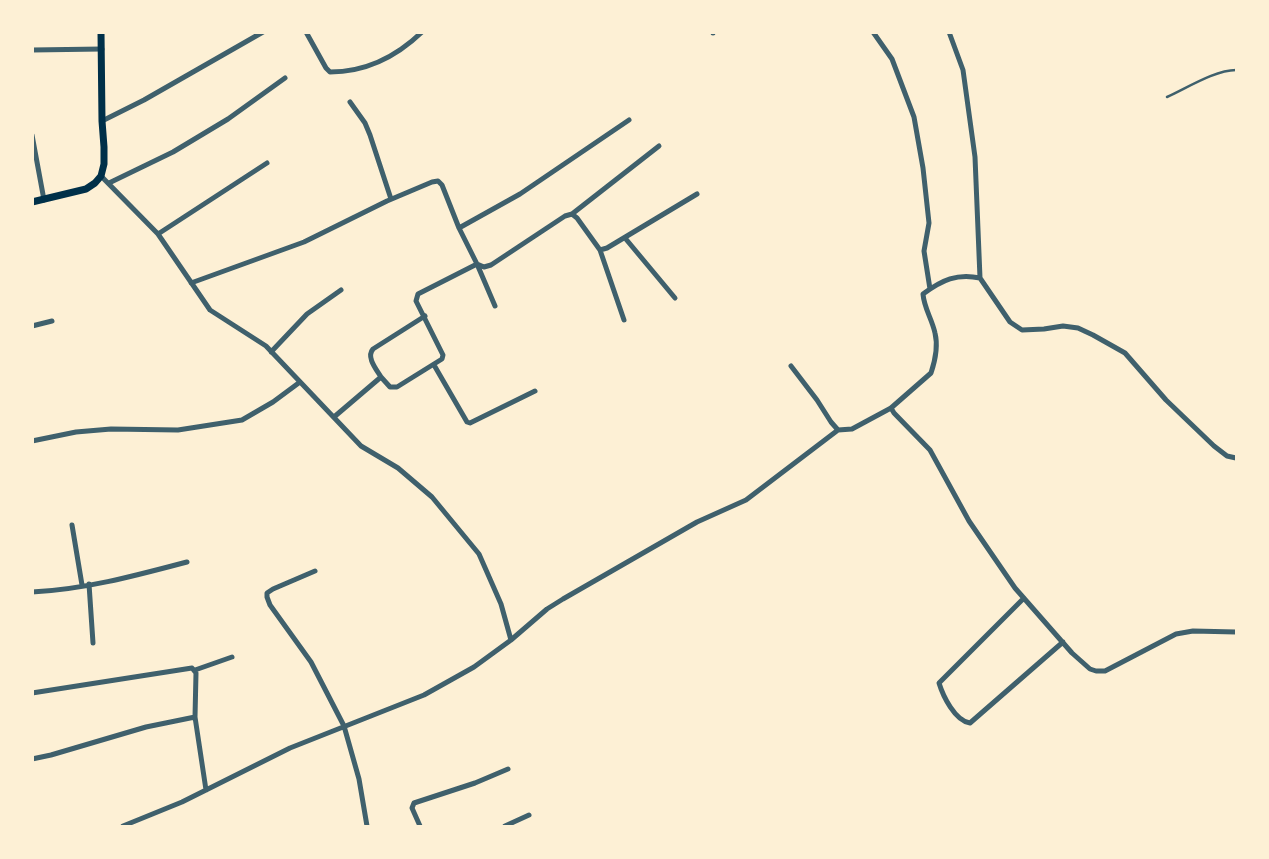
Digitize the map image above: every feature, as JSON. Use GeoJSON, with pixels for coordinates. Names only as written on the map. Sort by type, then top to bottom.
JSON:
{"type":"FeatureCollection","features":[{"type":"Feature","properties":{"kind":"main road"},"geometry":{"type":"LineString","coordinates":[[32,202],[86,189],[101,176],[104,164],[101,32]]}},
{"type":"Feature","properties":{"kind":"street"},"geometry":{"type":"LineString","coordinates":[[102,121],[144,100],[262,32]]}},
{"type":"Feature","properties":{"kind":"street"},"geometry":{"type":"LineString","coordinates":[[306,32],[330,72],[368,67],[381,62],[405,48],[422,32]]}},
{"type":"Feature","properties":{"kind":"street"},"geometry":{"type":"LineString","coordinates":[[873,32],[892,59],[914,117],[923,168],[928,223],[924,251],[930,289]]}},
{"type":"Feature","properties":{"kind":"street"},"geometry":{"type":"LineString","coordinates":[[949,32],[963,70],[975,157],[980,278],[1010,322],[1022,330],[1064,326],[1078,328],[1094,334],[1125,353],[1166,400],[1207,440],[1227,456],[1236,458]]}},
{"type":"Feature","properties":{"kind":"street"},"geometry":{"type":"LineString","coordinates":[[32,50],[102,49]]}},
{"type":"Feature","properties":{"kind":"street"},"geometry":{"type":"LineString","coordinates":[[109,183],[173,152],[228,119],[285,78]]}},
{"type":"Feature","properties":{"kind":"street"},"geometry":{"type":"LineString","coordinates":[[350,102],[365,123],[391,200]]}},
{"type":"Feature","properties":{"kind":"street"},"geometry":{"type":"LineString","coordinates":[[459,228],[520,194],[629,120]]}},
{"type":"Feature","properties":{"kind":"street"},"geometry":{"type":"LineString","coordinates":[[32,135],[44,200]]}},
{"type":"Feature","properties":{"kind":"street"},"geometry":{"type":"LineString","coordinates":[[478,264],[484,268],[491,265],[565,216],[572,214],[659,146]]}},
{"type":"Feature","properties":{"kind":"street"},"geometry":{"type":"LineString","coordinates":[[158,234],[267,163]]}},
{"type":"Feature","properties":{"kind":"street"},"geometry":{"type":"LineString","coordinates":[[101,176],[158,234],[210,310],[256,339],[271,352],[361,446],[398,468],[432,497],[473,545],[483,563],[501,604],[511,640]]}},
{"type":"Feature","properties":{"kind":"street"},"geometry":{"type":"LineString","coordinates":[[191,284],[304,242],[391,200],[438,181],[478,264],[495,306]]}},
{"type":"Feature","properties":{"kind":"street"},"geometry":{"type":"LineString","coordinates":[[600,250],[625,238],[697,194]]}},
{"type":"Feature","properties":{"kind":"street"},"geometry":{"type":"LineString","coordinates":[[572,214],[600,250],[624,320]]}},
{"type":"Feature","properties":{"kind":"street"},"geometry":{"type":"LineString","coordinates":[[625,238],[675,298]]}},
{"type":"Feature","properties":{"kind":"street"},"geometry":{"type":"LineString","coordinates":[[425,316],[373,349],[370,353],[370,357],[381,377],[390,387],[397,387],[442,359],[443,355],[425,316],[416,301],[418,294],[478,264]]}},
{"type":"Feature","properties":{"kind":"street"},"geometry":{"type":"LineString","coordinates":[[123,826],[182,802],[290,748],[424,695],[474,667],[562,599],[697,522],[746,500],[838,430],[852,429],[891,408],[931,372],[934,365],[935,333],[924,303],[923,294],[957,276],[967,275],[980,278]]}},
{"type":"Feature","properties":{"kind":"street"},"geometry":{"type":"LineString","coordinates":[[271,352],[312,309],[341,290]]}},
{"type":"Feature","properties":{"kind":"street"},"geometry":{"type":"LineString","coordinates":[[32,326],[52,321]]}},
{"type":"Feature","properties":{"kind":"street"},"geometry":{"type":"LineString","coordinates":[[434,364],[467,422],[470,423],[535,391]]}},
{"type":"Feature","properties":{"kind":"street"},"geometry":{"type":"LineString","coordinates":[[791,366],[838,430]]}},
{"type":"Feature","properties":{"kind":"street"},"geometry":{"type":"LineString","coordinates":[[334,417],[381,377]]}},
{"type":"Feature","properties":{"kind":"street"},"geometry":{"type":"LineString","coordinates":[[32,441],[76,432],[111,429],[178,430],[242,420],[274,402],[300,382]]}},
{"type":"Feature","properties":{"kind":"street"},"geometry":{"type":"LineString","coordinates":[[891,408],[930,450],[968,521],[1015,588],[1090,669],[1101,672],[1142,653],[1176,634],[1185,632],[1236,632]]}},
{"type":"Feature","properties":{"kind":"street"},"geometry":{"type":"LineString","coordinates":[[72,525],[82,585]]}},
{"type":"Feature","properties":{"kind":"street"},"geometry":{"type":"LineString","coordinates":[[32,592],[137,575],[187,562]]}},
{"type":"Feature","properties":{"kind":"street"},"geometry":{"type":"LineString","coordinates":[[315,571],[273,589],[268,593],[267,597],[270,605],[311,662],[344,726],[359,779],[367,826]]}},
{"type":"Feature","properties":{"kind":"street"},"geometry":{"type":"LineString","coordinates":[[89,584],[93,643]]}},
{"type":"Feature","properties":{"kind":"street"},"geometry":{"type":"LineString","coordinates":[[1024,598],[939,683],[942,693],[958,716],[965,722],[970,723],[1063,642]]}},
{"type":"Feature","properties":{"kind":"street"},"geometry":{"type":"LineString","coordinates":[[32,693],[186,668],[195,670],[232,657]]}},
{"type":"Feature","properties":{"kind":"street"},"geometry":{"type":"LineString","coordinates":[[195,670],[195,717],[206,790]]}},
{"type":"Feature","properties":{"kind":"street"},"geometry":{"type":"LineString","coordinates":[[32,758],[51,755],[146,727],[195,717]]}},
{"type":"Feature","properties":{"kind":"street"},"geometry":{"type":"LineString","coordinates":[[420,826],[412,808],[414,803],[475,783],[508,769]]}},
{"type":"Feature","properties":{"kind":"street"},"geometry":{"type":"LineString","coordinates":[[505,826],[529,815]]}},
{"type":"Feature","properties":{"kind":"lane"},"geometry":{"type":"LineString","coordinates":[[1167,97],[1228,70],[1236,70]]}}]}
